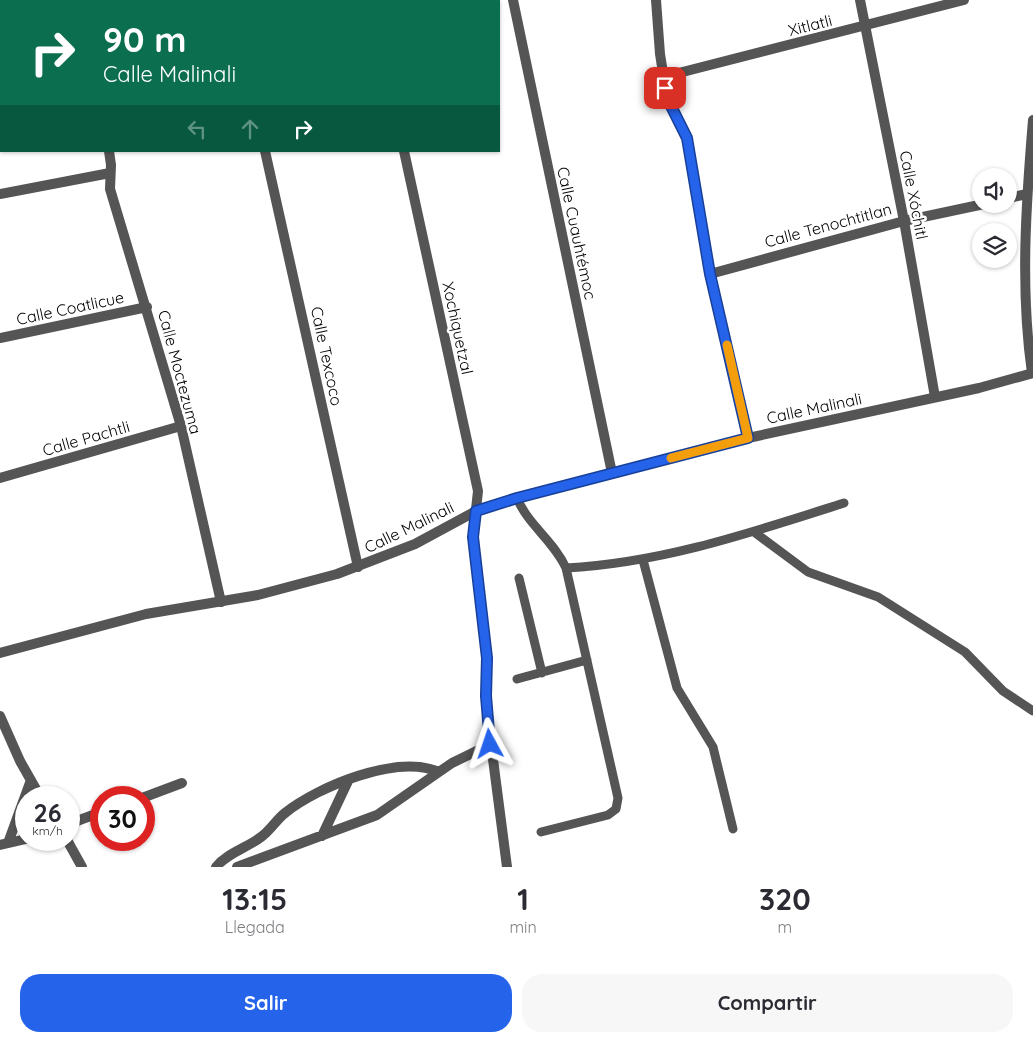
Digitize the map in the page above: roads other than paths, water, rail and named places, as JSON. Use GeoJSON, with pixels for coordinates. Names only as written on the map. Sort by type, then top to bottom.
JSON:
{"type":"FeatureCollection","features":[{"type":"Feature","properties":{"kind":"street","name":"Calle Cuauhtémoc"},"geometry":{"type":"LineString","coordinates":[[513,0],[612,473]]}},
{"type":"Feature","properties":{"kind":"street"},"geometry":{"type":"LineString","coordinates":[[656,0],[663,77],[667,98],[687,138],[710,274],[748,438]]}},
{"type":"Feature","properties":{"kind":"street","name":"Calle Xóchitl"},"geometry":{"type":"LineString","coordinates":[[860,0],[867,27],[904,221],[934,397]]}},
{"type":"Feature","properties":{"kind":"street","name":"Xitlatli"},"geometry":{"type":"LineString","coordinates":[[663,77],[867,27],[964,0]]}},
{"type":"Feature","properties":{"kind":"street"},"geometry":{"type":"LineString","coordinates":[[1032,373],[1024,296],[1027,194],[1033,120]]}},
{"type":"Feature","properties":{"kind":"street","name":"Calle Moctezuma"},"geometry":{"type":"LineString","coordinates":[[109,152],[110,189],[147,307],[180,426],[221,602]]}},
{"type":"Feature","properties":{"kind":"street","name":"Calle Texcoco"},"geometry":{"type":"LineString","coordinates":[[265,152],[358,567]]}},
{"type":"Feature","properties":{"kind":"street","name":"Xochiquetzal"},"geometry":{"type":"LineString","coordinates":[[404,152],[478,492],[473,537],[487,658],[486,696],[490,744],[507,867]]}},
{"type":"Feature","properties":{"kind":"street"},"geometry":{"type":"LineString","coordinates":[[0,194],[110,173]]}},
{"type":"Feature","properties":{"kind":"street"},"geometry":{"type":"LineString","coordinates":[[1017,196],[1027,194]]}},
{"type":"Feature","properties":{"kind":"street","name":"Calle Tenochtitlan"},"geometry":{"type":"LineString","coordinates":[[710,274],[904,221],[972,207]]}},
{"type":"Feature","properties":{"kind":"street","name":"Calle Coatlicue"},"geometry":{"type":"LineString","coordinates":[[0,338],[147,307]]}},
{"type":"Feature","properties":{"kind":"street","name":"Calle Malinali"},"geometry":{"type":"LineString","coordinates":[[0,653],[146,614],[258,596],[358,567],[415,544],[476,511],[517,498],[748,438],[979,388],[1032,373]]}},
{"type":"Feature","properties":{"kind":"street","name":"Calle Pachtli"},"geometry":{"type":"LineString","coordinates":[[0,478],[180,426]]}},
{"type":"Feature","properties":{"kind":"street"},"geometry":{"type":"LineString","coordinates":[[0,716],[35,786]]}},
{"type":"Feature","properties":{"kind":"street"},"geometry":{"type":"LineString","coordinates":[[237,867],[377,815],[439,772],[490,744]]}},
{"type":"Feature","properties":{"kind":"street"},"geometry":{"type":"LineString","coordinates":[[216,867],[228,857],[262,837],[293,808],[315,795],[384,769],[428,767],[439,772]]}},
{"type":"Feature","properties":{"kind":"street"},"geometry":{"type":"LineString","coordinates":[[4,844],[32,780]]}},
{"type":"Feature","properties":{"kind":"street"},"geometry":{"type":"LineString","coordinates":[[322,836],[348,781]]}},
{"type":"Feature","properties":{"kind":"street"},"geometry":{"type":"LineString","coordinates":[[155,793],[182,783]]}},
{"type":"Feature","properties":{"kind":"street"},"geometry":{"type":"LineString","coordinates":[[73,851],[82,867]]}},
{"type":"Feature","properties":{"kind":"lane"},"geometry":{"type":"LineString","coordinates":[[517,498],[524,512],[559,553],[566,568],[618,804],[613,813],[608,815],[541,832]]}},
{"type":"Feature","properties":{"kind":"lane"},"geometry":{"type":"LineString","coordinates":[[566,568],[643,560],[754,532],[844,503]]}},
{"type":"Feature","properties":{"kind":"lane"},"geometry":{"type":"LineString","coordinates":[[754,532],[808,572],[878,597],[965,652],[1003,691],[1033,710]]}},
{"type":"Feature","properties":{"kind":"lane"},"geometry":{"type":"LineString","coordinates":[[643,560],[677,688],[713,747],[733,829]]}},
{"type":"Feature","properties":{"kind":"lane"},"geometry":{"type":"LineString","coordinates":[[519,578],[542,673]]}},
{"type":"Feature","properties":{"kind":"lane"},"geometry":{"type":"LineString","coordinates":[[517,680],[587,660]]}}]}
